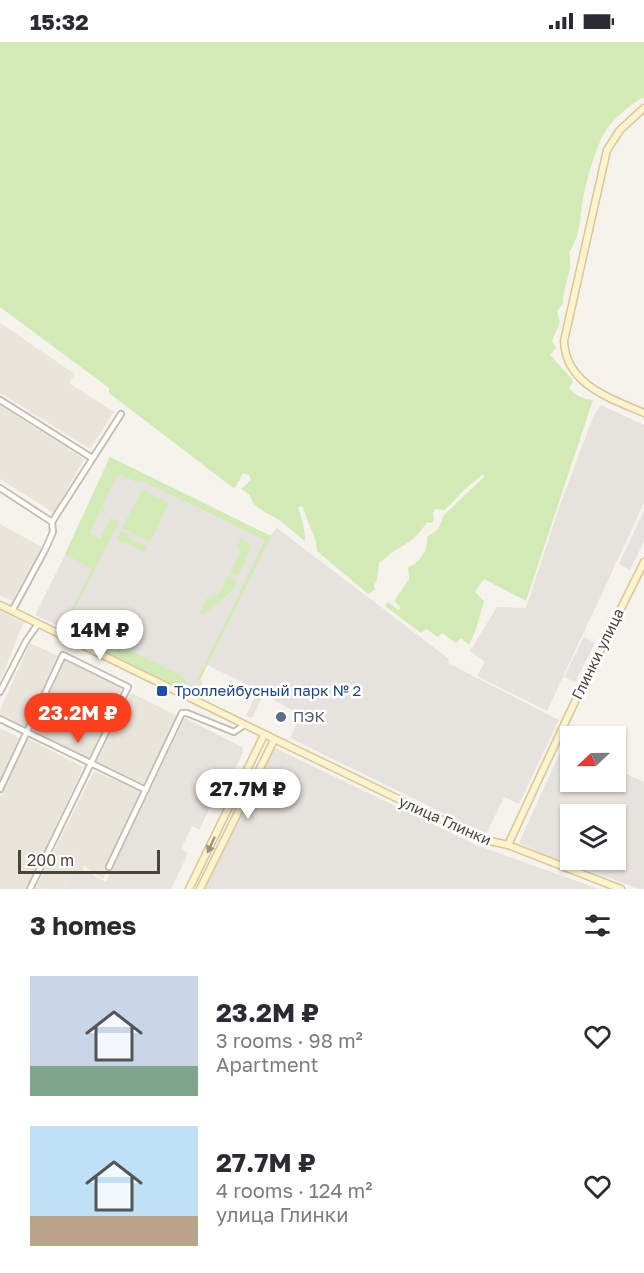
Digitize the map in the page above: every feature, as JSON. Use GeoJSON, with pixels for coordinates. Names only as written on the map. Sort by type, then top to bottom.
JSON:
{"type":"FeatureCollection","features":[{"type":"Feature","properties":{"kind":"main road"},"geometry":{"type":"LineString","coordinates":[[644,108],[620,130],[607,150],[564,341],[567,360],[584,382],[593,390],[644,413]]}},
{"type":"Feature","properties":{"kind":"main road","name":"Глинки улица"},"geometry":{"type":"LineString","coordinates":[[508,845],[644,562]]}},
{"type":"Feature","properties":{"kind":"main road","name":"улица Глинки"},"geometry":{"type":"LineString","coordinates":[[0,605],[481,839],[508,845],[618,889]]}},
{"type":"Feature","properties":{"kind":"main road"},"geometry":{"type":"LineString","coordinates":[[189,889],[264,735]]}},
{"type":"Feature","properties":{"kind":"main road"},"geometry":{"type":"LineString","coordinates":[[200,889],[274,740]]}},
{"type":"Feature","properties":{"kind":"street"},"geometry":{"type":"LineString","coordinates":[[0,400],[92,458]]}},
{"type":"Feature","properties":{"kind":"street"},"geometry":{"type":"LineString","coordinates":[[12,610],[45,550],[53,532],[52,522],[121,414]]}},
{"type":"Feature","properties":{"kind":"street"},"geometry":{"type":"LineString","coordinates":[[0,488],[52,522]]}},
{"type":"Feature","properties":{"kind":"street"},"geometry":{"type":"LineString","coordinates":[[0,692],[26,641],[38,624]]}},
{"type":"Feature","properties":{"kind":"street"},"geometry":{"type":"LineString","coordinates":[[0,789],[63,655],[128,687],[30,889]]}},
{"type":"Feature","properties":{"kind":"street"},"geometry":{"type":"LineString","coordinates":[[109,867],[182,713],[234,732],[244,725]]}},
{"type":"Feature","properties":{"kind":"street"},"geometry":{"type":"LineString","coordinates":[[0,718],[146,790]]}},
{"type":"Feature","properties":{"kind":"shaded area"},"geometry":{"type":"Polygon","coordinates":[[[0,323],[75,374],[69,383],[114,412],[90,449],[0,393],[0,323]]]}},
{"type":"Feature","properties":{"kind":"shaded area"},"geometry":{"type":"Polygon","coordinates":[[[0,405],[84,459],[54,513],[0,479],[0,405]]]}},
{"type":"Feature","properties":{"kind":"shaded area"},"geometry":{"type":"Polygon","coordinates":[[[601,405],[644,425],[644,503],[547,711],[477,676],[485,662],[470,651],[497,607],[526,608],[560,505],[593,417],[601,405]]]}},
{"type":"Feature","properties":{"kind":"shaded area"},"geometry":{"type":"Polygon","coordinates":[[[110,457],[270,536],[277,528],[449,659],[448,663],[559,720],[519,804],[504,797],[486,834],[290,738],[301,715],[278,702],[263,695],[252,718],[246,716],[258,690],[207,665],[200,680],[203,683],[198,693],[35,615],[86,513],[110,457]]]}},
{"type":"Feature","properties":{"kind":"shaded area"},"geometry":{"type":"Polygon","coordinates":[[[644,510],[644,541],[630,570],[619,564],[644,510]]]}},
{"type":"Feature","properties":{"kind":"shaded area"},"geometry":{"type":"Polygon","coordinates":[[[0,524],[42,547],[12,601],[0,595],[0,524]]]}},
{"type":"Feature","properties":{"kind":"shaded area"},"geometry":{"type":"Polygon","coordinates":[[[0,611],[24,622],[0,681],[0,611]]]}},
{"type":"Feature","properties":{"kind":"shaded area"},"geometry":{"type":"Polygon","coordinates":[[[584,637],[595,643],[575,682],[564,677],[584,637]]]}},
{"type":"Feature","properties":{"kind":"shaded area"},"geometry":{"type":"Polygon","coordinates":[[[30,643],[58,656],[25,727],[0,714],[0,710],[30,643]]]}},
{"type":"Feature","properties":{"kind":"shaded area"},"geometry":{"type":"Polygon","coordinates":[[[65,660],[122,687],[89,758],[33,731],[65,660]]]}},
{"type":"Feature","properties":{"kind":"shaded area"},"geometry":{"type":"Polygon","coordinates":[[[131,693],[179,717],[144,784],[97,762],[131,693]]]}},
{"type":"Feature","properties":{"kind":"shaded area"},"geometry":{"type":"Polygon","coordinates":[[[185,718],[242,747],[243,752],[232,775],[227,773],[199,830],[192,826],[181,849],[188,853],[171,889],[67,889],[78,867],[106,882],[185,718]]]}},
{"type":"Feature","properties":{"kind":"shaded area"},"geometry":{"type":"Polygon","coordinates":[[[0,728],[20,738],[0,781],[0,728]]]}},
{"type":"Feature","properties":{"kind":"shaded area"},"geometry":{"type":"Polygon","coordinates":[[[27,738],[83,767],[27,889],[0,889],[0,797],[27,738]]]}},
{"type":"Feature","properties":{"kind":"shaded area"},"geometry":{"type":"Polygon","coordinates":[[[273,747],[476,845],[599,889],[203,888],[273,747]]]}},
{"type":"Feature","properties":{"kind":"shaded area"},"geometry":{"type":"Polygon","coordinates":[[[560,752],[560,792],[626,792],[626,774],[644,782],[644,889],[587,870],[626,870],[626,804],[560,804],[560,860],[519,843],[560,752]]]}},
{"type":"Feature","properties":{"kind":"shaded area"},"geometry":{"type":"Polygon","coordinates":[[[94,771],[144,792],[103,879],[84,866],[72,889],[35,889],[94,771]]]}},
{"type":"Feature","properties":{"kind":"green space"},"geometry":{"type":"Polygon","coordinates":[[[0,42],[644,42],[644,97],[618,116],[602,137],[586,184],[578,234],[569,253],[570,266],[563,304],[557,311],[560,322],[552,341],[556,348],[550,355],[571,378],[573,382],[569,388],[580,397],[593,400],[526,601],[484,579],[475,592],[484,601],[469,645],[461,638],[456,643],[442,633],[438,637],[426,629],[421,633],[385,606],[388,602],[398,610],[400,609],[395,602],[409,579],[408,567],[423,555],[427,537],[438,529],[444,515],[484,477],[483,474],[445,510],[435,509],[434,520],[431,523],[427,522],[412,540],[379,563],[375,590],[368,594],[317,551],[316,542],[302,506],[298,507],[305,541],[282,522],[259,509],[253,503],[250,495],[241,489],[251,480],[249,475],[243,473],[235,488],[232,487],[109,393],[109,388],[0,307],[0,42]]]}},
{"type":"Feature","properties":{"kind":"green space"},"geometry":{"type":"Polygon","coordinates":[[[110,457],[271,536],[200,680],[197,680],[265,540],[141,480],[137,482],[118,474],[102,506],[105,508],[104,512],[100,511],[89,533],[100,539],[111,518],[119,522],[69,619],[67,618],[92,569],[65,554],[110,457]]]}},
{"type":"Feature","properties":{"kind":"green space"},"geometry":{"type":"Polygon","coordinates":[[[142,490],[169,503],[150,542],[122,528],[142,490]]]}},
{"type":"Feature","properties":{"kind":"green space"},"geometry":{"type":"Polygon","coordinates":[[[121,531],[129,535],[128,538],[147,547],[144,554],[143,551],[124,542],[123,544],[117,539],[121,531]]]}},
{"type":"Feature","properties":{"kind":"green space"},"geometry":{"type":"Polygon","coordinates":[[[241,539],[249,543],[251,548],[238,576],[230,572],[241,549],[237,547],[241,539]]]}},
{"type":"Feature","properties":{"kind":"green space"},"geometry":{"type":"Polygon","coordinates":[[[228,576],[236,582],[231,592],[205,613],[199,613],[207,598],[218,595],[228,576]]]}},
{"type":"Feature","properties":{"kind":"green space"},"geometry":{"type":"Polygon","coordinates":[[[77,624],[185,678],[186,685],[180,688],[72,635],[69,631],[71,625],[77,624]]]}},
{"type":"Feature","properties":{"kind":"place","name":"Троллейбусный парк № 2"},"geometry":{"type":"Point","coordinates":[162,691]}},
{"type":"Feature","properties":{"kind":"place","name":"ПЭК"},"geometry":{"type":"Point","coordinates":[281,717]}}]}
